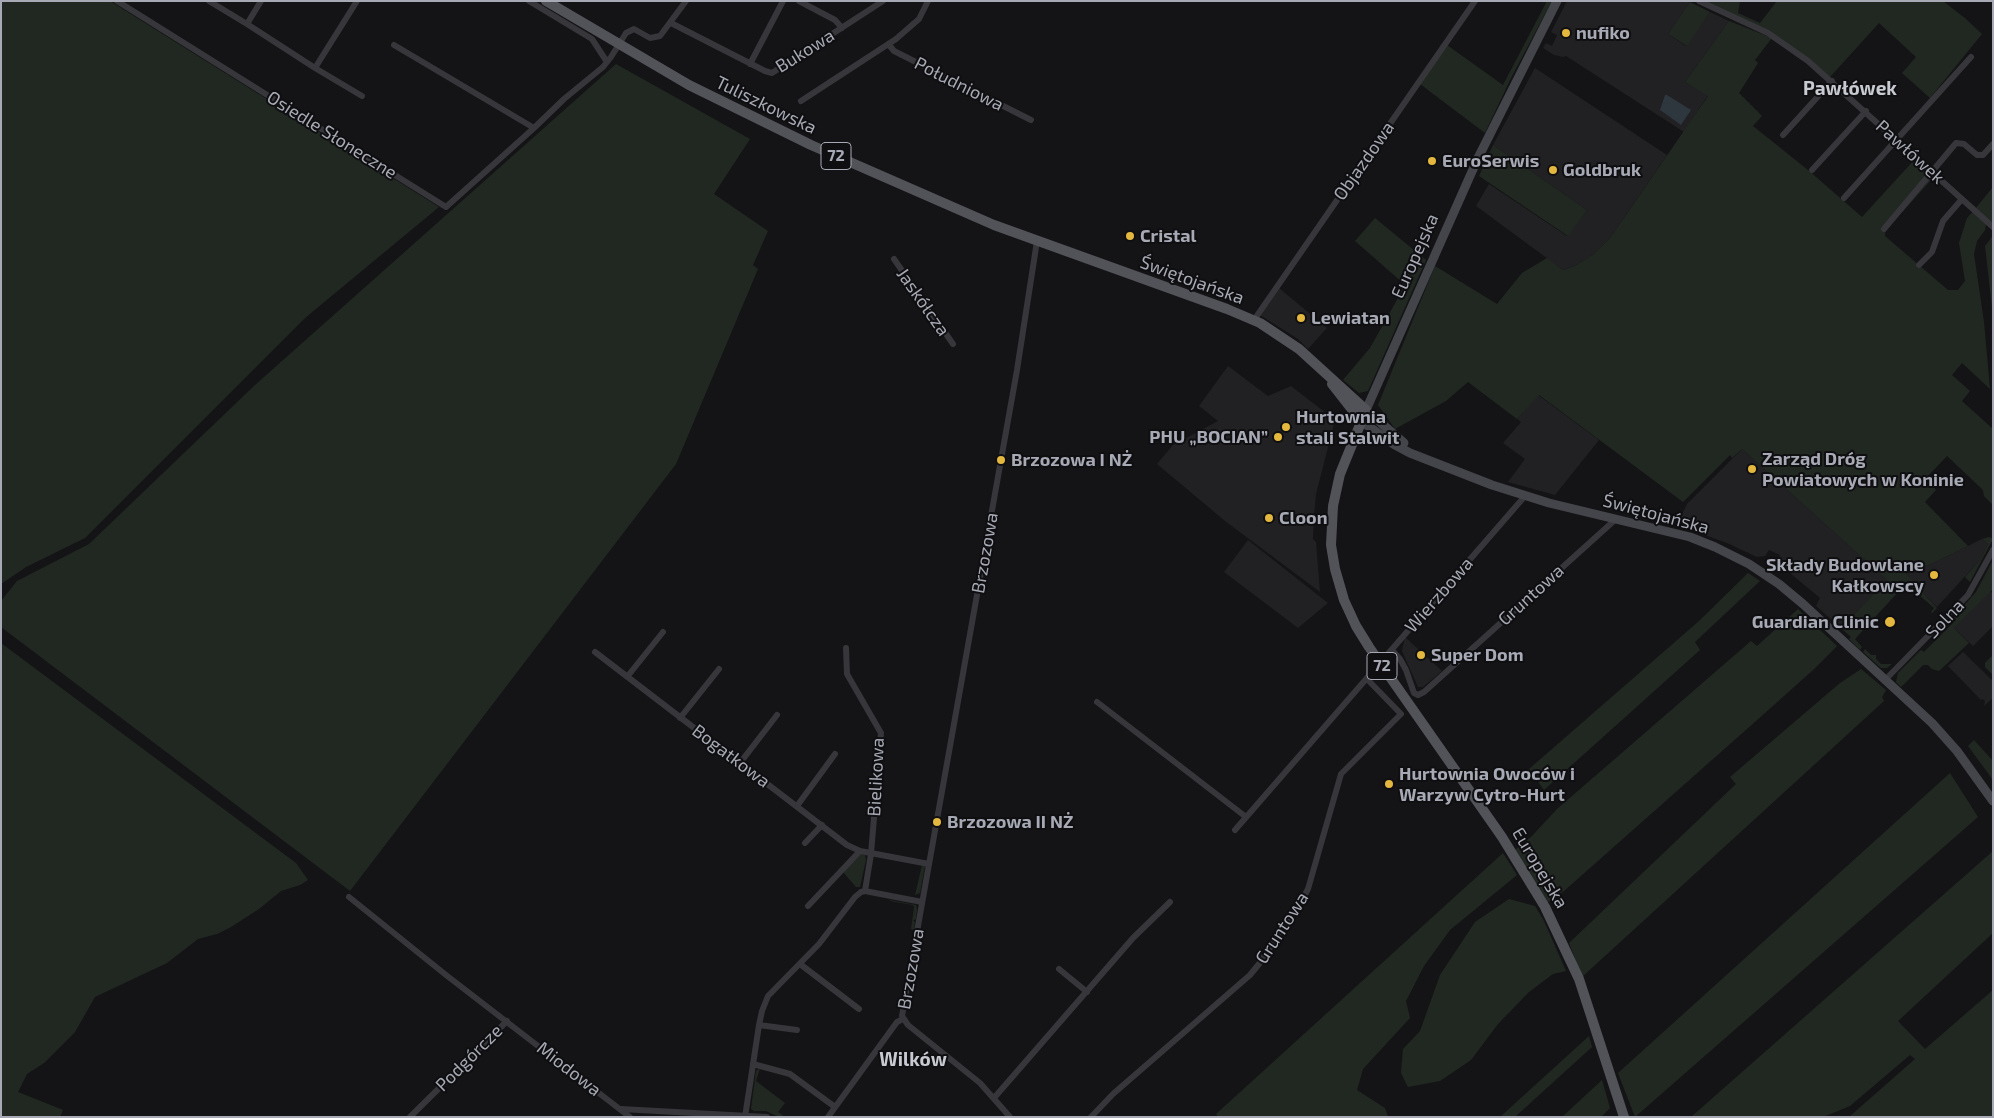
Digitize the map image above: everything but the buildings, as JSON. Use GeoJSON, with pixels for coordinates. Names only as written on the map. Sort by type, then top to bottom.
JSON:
{"type":"FeatureCollection","features":[{"type":"Feature","properties":{"kind":"main road","name":"Tuliszkowska"},"geometry":{"type":"LineString","coordinates":[[546,1],[689,85],[777,129],[971,215],[1037,241]]}},
{"type":"Feature","properties":{"kind":"main road","name":"Świętojańska"},"geometry":{"type":"LineString","coordinates":[[1037,241],[1254,320],[1287,339],[1366,410]]}},
{"type":"Feature","properties":{"kind":"main road","name":"Świętojańska"},"geometry":{"type":"LineString","coordinates":[[1323,371],[1361,421]]}},
{"type":"Feature","properties":{"kind":"main road","name":"Europejska"},"geometry":{"type":"LineString","coordinates":[[1366,410],[1346,457],[1332,506],[1332,545],[1337,577],[1346,606],[1362,636],[1502,837],[1545,907],[1566,949],[1583,992],[1624,1117]]}},
{"type":"Feature","properties":{"kind":"street","name":"Osiedle Słoneczne"},"geometry":{"type":"LineString","coordinates":[[117,1],[446,207],[607,62],[626,33],[632,29],[653,38],[660,36],[670,23]]}},
{"type":"Feature","properties":{"kind":"street"},"geometry":{"type":"LineString","coordinates":[[208,1],[362,96]]}},
{"type":"Feature","properties":{"kind":"street"},"geometry":{"type":"LineString","coordinates":[[247,24],[261,1]]}},
{"type":"Feature","properties":{"kind":"street"},"geometry":{"type":"LineString","coordinates":[[316,68],[357,1]]}},
{"type":"Feature","properties":{"kind":"street"},"geometry":{"type":"LineString","coordinates":[[529,1],[592,39],[607,62]]}},
{"type":"Feature","properties":{"kind":"street"},"geometry":{"type":"LineString","coordinates":[[670,23],[686,1]]}},
{"type":"Feature","properties":{"kind":"street"},"geometry":{"type":"LineString","coordinates":[[750,64],[783,1]]}},
{"type":"Feature","properties":{"kind":"street"},"geometry":{"type":"LineString","coordinates":[[800,1],[835,20],[842,28]]}},
{"type":"Feature","properties":{"kind":"street","name":"Bukowa"},"geometry":{"type":"LineString","coordinates":[[670,23],[769,73],[776,72],[883,1]]}},
{"type":"Feature","properties":{"kind":"street","name":"Południowa"},"geometry":{"type":"LineString","coordinates":[[801,101],[888,44],[919,19],[928,1]]}},
{"type":"Feature","properties":{"kind":"street","name":"Objazdowa"},"geometry":{"type":"LineString","coordinates":[[1254,320],[1475,1]]}},
{"type":"Feature","properties":{"kind":"street","name":"Europejska"},"geometry":{"type":"LineString","coordinates":[[1366,410],[1478,158],[1557,1]]}},
{"type":"Feature","properties":{"kind":"street","name":"Pawłówek"},"geometry":{"type":"LineString","coordinates":[[1699,1],[1768,33],[1796,52],[1832,81],[1993,227]]}},
{"type":"Feature","properties":{"kind":"street","name":"Południowa"},"geometry":{"type":"LineString","coordinates":[[888,44],[894,51],[1031,120]]}},
{"type":"Feature","properties":{"kind":"street"},"geometry":{"type":"LineString","coordinates":[[394,45],[534,128]]}},
{"type":"Feature","properties":{"kind":"street"},"geometry":{"type":"LineString","coordinates":[[1844,198],[1970,57]]}},
{"type":"Feature","properties":{"kind":"street"},"geometry":{"type":"LineString","coordinates":[[1783,135],[1832,81]]}},
{"type":"Feature","properties":{"kind":"street"},"geometry":{"type":"LineString","coordinates":[[1812,170],[1866,112]]}},
{"type":"Feature","properties":{"kind":"street"},"geometry":{"type":"LineString","coordinates":[[1884,229],[1956,143],[1964,144],[1977,155],[1983,155],[1993,144]]}},
{"type":"Feature","properties":{"kind":"street"},"geometry":{"type":"LineString","coordinates":[[1919,265],[1932,252],[1943,221],[1962,199]]}},
{"type":"Feature","properties":{"kind":"street","name":"Brzozowa"},"geometry":{"type":"LineString","coordinates":[[1010,1117],[973,1077],[903,1019],[922,902],[1017,370],[1037,241]]}},
{"type":"Feature","properties":{"kind":"street","name":"Jaskółcza"},"geometry":{"type":"LineString","coordinates":[[894,259],[953,344]]}},
{"type":"Feature","properties":{"kind":"street","name":"Świętojańska"},"geometry":{"type":"LineString","coordinates":[[1366,410],[1398,440],[1428,460]]}},
{"type":"Feature","properties":{"kind":"street","name":"Świętojańska"},"geometry":{"type":"LineString","coordinates":[[1361,421],[1402,449],[1480,481],[1525,496],[1699,540],[1749,564],[1804,604],[1932,723],[1950,743],[1993,801]]}},
{"type":"Feature","properties":{"kind":"street","name":"Wierzbowa"},"geometry":{"type":"LineString","coordinates":[[1235,830],[1525,496]]}},
{"type":"Feature","properties":{"kind":"street","name":"Gruntowa"},"geometry":{"type":"LineString","coordinates":[[1392,650],[1400,659],[1414,693],[1420,694],[1616,519]]}},
{"type":"Feature","properties":{"kind":"street","name":"Solna"},"geometry":{"type":"LineString","coordinates":[[1885,680],[1968,595],[1993,550]]}},
{"type":"Feature","properties":{"kind":"street"},"geometry":{"type":"LineString","coordinates":[[627,677],[663,632]]}},
{"type":"Feature","properties":{"kind":"street","name":"Bielikowa"},"geometry":{"type":"LineString","coordinates":[[846,648],[847,674],[881,733],[871,854],[865,891]]}},
{"type":"Feature","properties":{"kind":"street","name":"Bogatkowa"},"geometry":{"type":"LineString","coordinates":[[594,652],[847,845],[871,854]]}},
{"type":"Feature","properties":{"kind":"street"},"geometry":{"type":"LineString","coordinates":[[680,718],[719,669]]}},
{"type":"Feature","properties":{"kind":"street","name":"Gruntowa"},"geometry":{"type":"LineString","coordinates":[[1091,1117],[1113,1094],[1250,975],[1303,898],[1308,889],[1341,774],[1401,714],[1367,679]]}},
{"type":"Feature","properties":{"kind":"street"},"geometry":{"type":"LineString","coordinates":[[1097,702],[1246,817]]}},
{"type":"Feature","properties":{"kind":"street"},"geometry":{"type":"LineString","coordinates":[[740,763],[777,714]]}},
{"type":"Feature","properties":{"kind":"street"},"geometry":{"type":"LineString","coordinates":[[796,806],[835,754]]}},
{"type":"Feature","properties":{"kind":"street"},"geometry":{"type":"LineString","coordinates":[[805,843],[822,825]]}},
{"type":"Feature","properties":{"kind":"street"},"geometry":{"type":"LineString","coordinates":[[808,906],[860,851]]}},
{"type":"Feature","properties":{"kind":"street"},"geometry":{"type":"LineString","coordinates":[[871,854],[929,864]]}},
{"type":"Feature","properties":{"kind":"street"},"geometry":{"type":"LineString","coordinates":[[745,1116],[759,1025],[766,1000],[824,937],[855,897],[865,891],[922,902]]}},
{"type":"Feature","properties":{"kind":"street","name":"Miodowa"},"geometry":{"type":"LineString","coordinates":[[349,897],[630,1117]]}},
{"type":"Feature","properties":{"kind":"street"},"geometry":{"type":"LineString","coordinates":[[994,1098],[1133,938],[1170,902]]}},
{"type":"Feature","properties":{"kind":"street"},"geometry":{"type":"LineString","coordinates":[[800,964],[859,1009]]}},
{"type":"Feature","properties":{"kind":"street"},"geometry":{"type":"LineString","coordinates":[[1058,969],[1087,992]]}},
{"type":"Feature","properties":{"kind":"street"},"geometry":{"type":"LineString","coordinates":[[828,1117],[897,1022],[903,1019]]}},
{"type":"Feature","properties":{"kind":"street","name":"Podgórcze"},"geometry":{"type":"LineString","coordinates":[[410,1117],[507,1021]]}},
{"type":"Feature","properties":{"kind":"street"},"geometry":{"type":"LineString","coordinates":[[759,1025],[797,1030]]}},
{"type":"Feature","properties":{"kind":"street"},"geometry":{"type":"LineString","coordinates":[[753,1064],[790,1074],[835,1107]]}},
{"type":"Feature","properties":{"kind":"street"},"geometry":{"type":"LineString","coordinates":[[621,1109],[767,1117]]}},
{"type":"Feature","properties":{"kind":"shaded area"},"geometry":{"type":"Polygon","coordinates":[[[1,1],[110,1],[439,207],[305,318],[85,538],[26,567],[1,584],[1,1]]]}},
{"type":"Feature","properties":{"kind":"shaded area"},"geometry":{"type":"Polygon","coordinates":[[[1547,1],[1552,1],[1511,78],[1485,133],[1420,84],[1447,45],[1503,85],[1547,1]]]}},
{"type":"Feature","properties":{"kind":"shaded area"},"geometry":{"type":"Polygon","coordinates":[[[1567,1],[1688,1],[1690,2],[1668,34],[1686,46],[1710,12],[1729,21],[1685,82],[1708,95],[1684,132],[1566,56],[1554,55],[1543,48],[1546,43],[1552,46],[1557,35],[1551,32],[1567,1]]]}},
{"type":"Feature","properties":{"kind":"shaded area"},"geometry":{"type":"Polygon","coordinates":[[[1703,1],[1740,1],[1738,13],[1760,23],[1777,1],[1943,1],[1982,34],[1930,98],[1902,73],[1916,57],[1879,23],[1830,77],[1797,51],[1703,1]]]}},
{"type":"Feature","properties":{"kind":"shaded area"},"geometry":{"type":"Polygon","coordinates":[[[1690,2],[1710,12],[1687,46],[1668,34],[1690,2]]]}},
{"type":"Feature","properties":{"kind":"shaded area"},"geometry":{"type":"Polygon","coordinates":[[[1729,21],[1772,38],[1755,60],[1758,63],[1739,93],[1762,116],[1753,126],[1862,217],[1915,159],[1933,178],[1885,231],[1885,236],[1948,290],[1958,290],[1965,281],[1959,243],[1967,218],[1973,211],[1986,224],[1985,230],[1977,241],[1974,254],[1984,322],[1990,389],[1962,363],[1952,375],[1970,391],[1962,401],[1993,429],[1993,505],[1984,496],[1983,490],[1947,456],[1926,478],[1936,490],[1925,502],[1968,546],[1929,565],[1905,573],[1937,608],[1932,613],[1934,608],[1910,587],[1907,590],[1904,582],[1898,589],[1899,591],[1855,639],[1862,647],[1860,650],[1849,639],[1851,637],[1841,628],[1887,580],[1742,449],[1732,458],[1730,455],[1683,502],[1539,395],[1517,419],[1468,382],[1446,401],[1395,429],[1378,405],[1435,266],[1497,304],[1522,273],[1547,258],[1563,270],[1575,266],[1594,254],[1610,238],[1708,96],[1685,82],[1729,21]]]}},
{"type":"Feature","properties":{"kind":"shaded area"},"geometry":{"type":"Polygon","coordinates":[[[616,64],[750,139],[714,194],[768,231],[753,265],[758,269],[676,464],[350,891],[1,627],[1,601],[17,581],[89,544],[255,385],[616,64]]]}},
{"type":"Feature","properties":{"kind":"shaded area"},"geometry":{"type":"Polygon","coordinates":[[[1535,68],[1667,155],[1610,238],[1594,254],[1575,266],[1563,270],[1476,206],[1489,184],[1567,236],[1587,210],[1493,145],[1535,68]]]}},
{"type":"Feature","properties":{"kind":"shaded area"},"geometry":{"type":"Polygon","coordinates":[[[1665,95],[1691,110],[1681,125],[1660,110],[1665,95]]]}},
{"type":"Feature","properties":{"kind":"shaded area"},"geometry":{"type":"Polygon","coordinates":[[[1493,145],[1587,210],[1568,236],[1479,176],[1493,145]]]}},
{"type":"Feature","properties":{"kind":"shaded area"},"geometry":{"type":"Polygon","coordinates":[[[1993,187],[1993,221],[1992,222],[1975,209],[1993,187]]]}},
{"type":"Feature","properties":{"kind":"shaded area"},"geometry":{"type":"Polygon","coordinates":[[[1375,218],[1426,260],[1368,391],[1359,393],[1343,380],[1370,348],[1398,298],[1396,297],[1403,283],[1355,241],[1375,218]]]}},
{"type":"Feature","properties":{"kind":"shaded area"},"geometry":{"type":"Polygon","coordinates":[[[1993,238],[1993,317],[1985,246],[1993,238]]]}},
{"type":"Feature","properties":{"kind":"shaded area"},"geometry":{"type":"Polygon","coordinates":[[[1279,288],[1327,328],[1308,349],[1298,339],[1260,315],[1279,288]]]}},
{"type":"Feature","properties":{"kind":"shaded area"},"geometry":{"type":"Polygon","coordinates":[[[1228,366],[1268,396],[1291,386],[1335,420],[1316,494],[1314,516],[1313,539],[1316,542],[1320,592],[1225,521],[1157,464],[1173,445],[1218,421],[1199,406],[1228,366]]]}},
{"type":"Feature","properties":{"kind":"shaded area"},"geometry":{"type":"Polygon","coordinates":[[[1538,395],[1599,440],[1555,495],[1508,482],[1525,459],[1503,443],[1521,422],[1517,419],[1538,395]]]}},
{"type":"Feature","properties":{"kind":"shaded area"},"geometry":{"type":"Polygon","coordinates":[[[1742,449],[1887,580],[1841,628],[1816,606],[1820,598],[1791,574],[1792,571],[1778,560],[1780,555],[1769,550],[1765,556],[1757,557],[1727,543],[1677,525],[1687,504],[1742,449]]]}},
{"type":"Feature","properties":{"kind":"shaded area"},"geometry":{"type":"Polygon","coordinates":[[[1989,537],[1993,539],[1970,582],[1965,577],[1980,560],[1988,544],[1982,539],[1989,537]]]}},
{"type":"Feature","properties":{"kind":"shaded area"},"geometry":{"type":"Polygon","coordinates":[[[1982,539],[1988,544],[1980,560],[1937,607],[1904,574],[1929,565],[1982,539]]]}},
{"type":"Feature","properties":{"kind":"shaded area"},"geometry":{"type":"Polygon","coordinates":[[[1248,540],[1328,603],[1298,628],[1224,572],[1248,540]]]}},
{"type":"Feature","properties":{"kind":"shaded area"},"geometry":{"type":"Polygon","coordinates":[[[1993,560],[1993,589],[1954,628],[1969,643],[1939,671],[1932,669],[1928,665],[1923,665],[1901,687],[1896,682],[1898,673],[1921,650],[1924,652],[1956,620],[1954,617],[1976,592],[1993,560]]]}},
{"type":"Feature","properties":{"kind":"shaded area"},"geometry":{"type":"Polygon","coordinates":[[[1748,573],[1760,581],[1695,642],[1700,650],[1544,790],[1529,769],[1699,621],[1748,573]]]}},
{"type":"Feature","properties":{"kind":"shaded area"},"geometry":{"type":"Polygon","coordinates":[[[1990,591],[1993,594],[1993,626],[1973,646],[1954,628],[1990,591]]]}},
{"type":"Feature","properties":{"kind":"shaded area"},"geometry":{"type":"Polygon","coordinates":[[[1798,609],[1837,646],[1756,721],[1564,891],[1547,903],[1515,850],[1532,836],[1557,809],[1751,641],[1757,646],[1798,609]]]}},
{"type":"Feature","properties":{"kind":"shaded area"},"geometry":{"type":"Polygon","coordinates":[[[1405,637],[1442,671],[1423,687],[1418,687],[1402,651],[1405,637]]]}},
{"type":"Feature","properties":{"kind":"shaded area"},"geometry":{"type":"Polygon","coordinates":[[[1,643],[296,863],[308,880],[300,885],[281,891],[259,909],[231,927],[217,934],[198,939],[167,963],[95,997],[75,1032],[44,1063],[27,1074],[18,1092],[63,1110],[60,1117],[1,1117],[1,643]]]}},
{"type":"Feature","properties":{"kind":"shaded area"},"geometry":{"type":"Polygon","coordinates":[[[1865,649],[1871,655],[1876,655],[1876,659],[1881,664],[1892,664],[1887,668],[1881,668],[1863,652],[1865,649]]]}},
{"type":"Feature","properties":{"kind":"shaded area"},"geometry":{"type":"Polygon","coordinates":[[[1963,652],[1993,681],[1993,698],[1984,706],[1985,701],[1981,700],[1948,666],[1963,652]]]}},
{"type":"Feature","properties":{"kind":"shaded area"},"geometry":{"type":"Polygon","coordinates":[[[1993,655],[1993,675],[1985,667],[1985,663],[1993,655]]]}},
{"type":"Feature","properties":{"kind":"shaded area"},"geometry":{"type":"Polygon","coordinates":[[[1861,669],[1886,690],[1882,697],[1884,701],[1582,977],[1569,943],[1736,784],[1730,777],[1840,683],[1861,669]]]}},
{"type":"Feature","properties":{"kind":"shaded area"},"geometry":{"type":"Polygon","coordinates":[[[1974,740],[1993,761],[1993,780],[1968,746],[1974,740]]]}},
{"type":"Feature","properties":{"kind":"shaded area"},"geometry":{"type":"Polygon","coordinates":[[[1950,773],[1978,817],[1635,1117],[1618,1073],[1950,773]]]}},
{"type":"Feature","properties":{"kind":"shaded area"},"geometry":{"type":"Polygon","coordinates":[[[1993,851],[1993,933],[1898,1021],[1925,1049],[1993,990],[1993,1117],[1849,1117],[1915,1059],[1910,1055],[1850,1106],[1823,1117],[1691,1117],[1993,851]]]}},
{"type":"Feature","properties":{"kind":"shaded area"},"geometry":{"type":"Polygon","coordinates":[[[1503,853],[1517,875],[1450,930],[1424,966],[1406,1001],[1410,1018],[1363,1069],[1357,1090],[1385,1108],[1388,1117],[1218,1117],[1216,1114],[1503,853]]]}},
{"type":"Feature","properties":{"kind":"shaded area"},"geometry":{"type":"Polygon","coordinates":[[[861,854],[865,855],[866,860],[860,887],[856,887],[843,872],[861,854]]]}},
{"type":"Feature","properties":{"kind":"shaded area"},"geometry":{"type":"Polygon","coordinates":[[[922,865],[925,866],[920,893],[915,895],[922,865]]]}},
{"type":"Feature","properties":{"kind":"shaded area"},"geometry":{"type":"Polygon","coordinates":[[[1509,899],[1535,906],[1544,921],[1566,971],[1553,974],[1529,992],[1498,1024],[1471,1060],[1440,1081],[1408,1087],[1401,1073],[1403,1049],[1420,1031],[1440,975],[1475,922],[1509,899]]]}},
{"type":"Feature","properties":{"kind":"shaded area"},"geometry":{"type":"Polygon","coordinates":[[[890,900],[916,905],[916,919],[913,921],[915,922],[914,930],[911,929],[913,905],[890,900]]]}},
{"type":"Feature","properties":{"kind":"shaded area"},"geometry":{"type":"Polygon","coordinates":[[[1589,1036],[1592,1047],[1515,1117],[1500,1117],[1589,1036]]]}},
{"type":"Feature","properties":{"kind":"shaded area"},"geometry":{"type":"Polygon","coordinates":[[[760,1068],[756,1081],[785,1103],[778,1112],[785,1117],[751,1109],[756,1071],[760,1068]]]}},
{"type":"Feature","properties":{"kind":"shaded area"},"geometry":{"type":"Polygon","coordinates":[[[1602,1080],[1610,1108],[1601,1117],[1562,1117],[1602,1080]]]}},
{"type":"Feature","properties":{"kind":"place","name":"nufiko"},"geometry":{"type":"Point","coordinates":[1566,33]}},
{"type":"Feature","properties":{"kind":"place","name":"EuroSerwis"},"geometry":{"type":"Point","coordinates":[1432,161]}},
{"type":"Feature","properties":{"kind":"place","name":"Goldbruk"},"geometry":{"type":"Point","coordinates":[1553,170]}},
{"type":"Feature","properties":{"kind":"place","name":"Cristal"},"geometry":{"type":"Point","coordinates":[1130,236]}},
{"type":"Feature","properties":{"kind":"place","name":"Lewiatan"},"geometry":{"type":"Point","coordinates":[1301,318]}},
{"type":"Feature","properties":{"kind":"place","name":"Hurtownia stali Stalwit"},"geometry":{"type":"Point","coordinates":[1286,427]}},
{"type":"Feature","properties":{"kind":"place","name":"PHU „BOCIAN”"},"geometry":{"type":"Point","coordinates":[1278,437]}},
{"type":"Feature","properties":{"kind":"place","name":"Brzozowa I NŻ"},"geometry":{"type":"Point","coordinates":[1001,460]}},
{"type":"Feature","properties":{"kind":"place","name":"Zarząd Dróg Powiatowych w Koninie"},"geometry":{"type":"Point","coordinates":[1752,469]}},
{"type":"Feature","properties":{"kind":"place","name":"Cloon"},"geometry":{"type":"Point","coordinates":[1269,518]}},
{"type":"Feature","properties":{"kind":"place","name":"Składy Budowlane Kałkowscy"},"geometry":{"type":"Point","coordinates":[1934,575]}},
{"type":"Feature","properties":{"kind":"place","name":"Guardian Clinic"},"geometry":{"type":"Point","coordinates":[1890,622]}},
{"type":"Feature","properties":{"kind":"place","name":"Super Dom"},"geometry":{"type":"Point","coordinates":[1421,655]}},
{"type":"Feature","properties":{"kind":"place","name":"Hurtownia Owoców i Warzyw Cytro-Hurt"},"geometry":{"type":"Point","coordinates":[1389,784]}},
{"type":"Feature","properties":{"kind":"place","name":"Brzozowa II NŻ"},"geometry":{"type":"Point","coordinates":[937,822]}},
{"type":"Feature","properties":{"kind":"district","name":"Pawłówek"},"geometry":{"type":"Point","coordinates":[1850,89]}},
{"type":"Feature","properties":{"kind":"district","name":"Wilków"},"geometry":{"type":"Point","coordinates":[913,1060]}}]}
